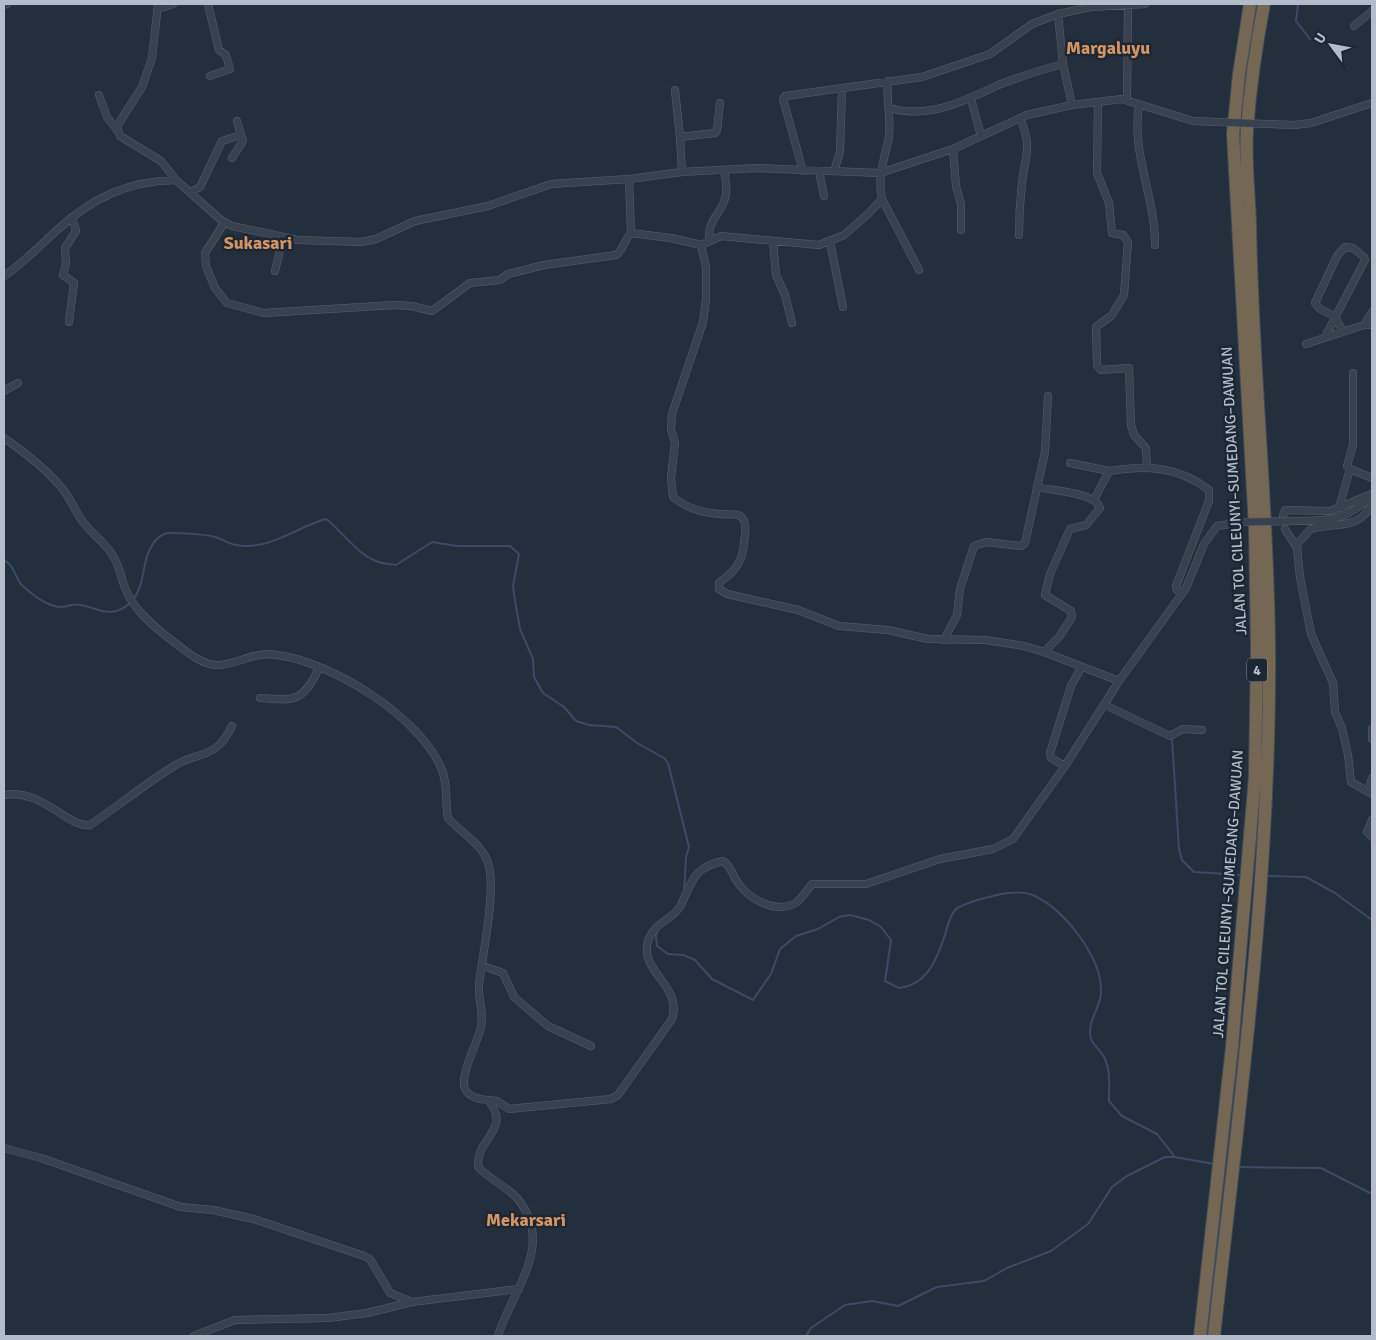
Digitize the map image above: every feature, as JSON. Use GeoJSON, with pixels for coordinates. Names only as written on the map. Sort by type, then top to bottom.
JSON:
{"type":"FeatureCollection","features":[{"type":"Feature","properties":{"kind":"highway","name":"JALAN TOL CILEUNYI–SUMEDANG–DAWUAN"},"geometry":{"type":"LineString","coordinates":[[1200,1336],[1232,1048],[1254,777],[1257,648],[1255,527],[1233,134],[1238,74],[1250,4]]}},
{"type":"Feature","properties":{"kind":"highway","name":"JALAN TOL CILEUNYI–SUMEDANG–DAWUAN"},"geometry":{"type":"LineString","coordinates":[[1214,1336],[1246,1049],[1267,777],[1269,649],[1267,526],[1260,439],[1247,134],[1252,76],[1264,4]]}},
{"type":"Feature","properties":{"kind":"street"},"geometry":{"type":"LineString","coordinates":[[117,130],[121,118],[145,79],[152,58],[158,6],[173,4]]}},
{"type":"Feature","properties":{"kind":"street"},"geometry":{"type":"LineString","coordinates":[[208,4],[219,50],[226,55],[230,69],[210,76]]}},
{"type":"Feature","properties":{"kind":"street"},"geometry":{"type":"LineString","coordinates":[[803,170],[784,98],[922,76],[990,54],[1032,24],[1058,14],[1091,7],[1145,4]]}},
{"type":"Feature","properties":{"kind":"street"},"geometry":{"type":"LineString","coordinates":[[1127,100],[1128,6]]}},
{"type":"Feature","properties":{"kind":"street"},"geometry":{"type":"LineString","coordinates":[[1354,26],[1372,11]]}},
{"type":"Feature","properties":{"kind":"street"},"geometry":{"type":"LineString","coordinates":[[1058,14],[1063,64],[1072,105]]}},
{"type":"Feature","properties":{"kind":"street"},"geometry":{"type":"LineString","coordinates":[[889,108],[908,112],[931,111],[971,99],[997,86],[1063,64]]}},
{"type":"Feature","properties":{"kind":"street"},"geometry":{"type":"LineString","coordinates":[[888,81],[889,135],[879,185],[882,198],[919,270]]}},
{"type":"Feature","properties":{"kind":"street"},"geometry":{"type":"LineString","coordinates":[[834,171],[840,152],[842,88]]}},
{"type":"Feature","properties":{"kind":"street"},"geometry":{"type":"LineString","coordinates":[[675,90],[682,172]]}},
{"type":"Feature","properties":{"kind":"street"},"geometry":{"type":"LineString","coordinates":[[99,95],[107,117],[120,136],[146,150],[161,161],[176,180],[224,223],[283,238],[330,242],[362,242],[376,239],[415,221],[488,206],[551,184],[629,179],[682,172],[756,168],[880,173],[953,150],[1020,118],[1072,105],[1098,103],[1115,99],[1127,100],[1193,121],[1294,125],[1312,123],[1372,103]]}},
{"type":"Feature","properties":{"kind":"street"},"geometry":{"type":"LineString","coordinates":[[971,99],[981,136]]}},
{"type":"Feature","properties":{"kind":"street"},"geometry":{"type":"LineString","coordinates":[[680,138],[715,133],[718,130],[720,103]]}},
{"type":"Feature","properties":{"kind":"street"},"geometry":{"type":"LineString","coordinates":[[1098,103],[1097,173],[1109,203],[1112,232],[1123,235],[1128,242],[1124,296],[1112,315],[1096,327],[1097,365],[1101,370],[1129,368],[1131,425],[1134,435],[1146,448],[1147,468]]}},
{"type":"Feature","properties":{"kind":"street"},"geometry":{"type":"LineString","coordinates":[[1139,104],[1137,144],[1153,214],[1155,245]]}},
{"type":"Feature","properties":{"kind":"street"},"geometry":{"type":"LineString","coordinates":[[1018,235],[1022,181],[1028,156],[1027,134],[1020,118]]}},
{"type":"Feature","properties":{"kind":"street"},"geometry":{"type":"LineString","coordinates":[[232,158],[243,140],[237,121]]}},
{"type":"Feature","properties":{"kind":"street"},"geometry":{"type":"LineString","coordinates":[[191,192],[200,187],[222,141],[241,135]]}},
{"type":"Feature","properties":{"kind":"street"},"geometry":{"type":"LineString","coordinates":[[953,150],[956,186],[962,204],[961,230]]}},
{"type":"Feature","properties":{"kind":"street"},"geometry":{"type":"LineString","coordinates":[[710,241],[708,232],[711,223],[725,200],[727,183],[724,170]]}},
{"type":"Feature","properties":{"kind":"street"},"geometry":{"type":"LineString","coordinates":[[820,172],[824,196]]}},
{"type":"Feature","properties":{"kind":"street"},"geometry":{"type":"LineString","coordinates":[[629,179],[631,234]]}},
{"type":"Feature","properties":{"kind":"street"},"geometry":{"type":"LineString","coordinates":[[4,276],[72,217],[121,188],[138,183],[176,180]]}},
{"type":"Feature","properties":{"kind":"street"},"geometry":{"type":"LineString","coordinates":[[224,223],[205,253],[206,266],[215,288],[227,303],[264,313],[394,305],[411,306],[432,311],[470,283],[500,280],[508,274],[544,264],[616,255],[620,252],[626,237],[631,234],[671,238],[701,245],[721,236],[812,245],[830,242],[844,235],[868,214],[882,198]]}},
{"type":"Feature","properties":{"kind":"street"},"geometry":{"type":"LineString","coordinates":[[69,322],[74,283],[63,275],[66,264],[65,248],[76,231],[72,217]]}},
{"type":"Feature","properties":{"kind":"street"},"geometry":{"type":"LineString","coordinates":[[275,271],[283,238]]}},
{"type":"Feature","properties":{"kind":"street"},"geometry":{"type":"LineString","coordinates":[[773,241],[776,275],[785,295],[792,323]]}},
{"type":"Feature","properties":{"kind":"street"},"geometry":{"type":"LineString","coordinates":[[830,242],[842,308]]}},
{"type":"Feature","properties":{"kind":"street"},"geometry":{"type":"LineString","coordinates":[[701,245],[706,267],[706,300],[703,322],[672,414],[671,429],[676,443],[671,478],[673,497],[678,500],[704,512],[737,515],[744,521],[746,527],[741,560],[732,574],[719,582],[719,589],[727,594],[798,610],[839,626],[888,630],[928,639],[985,640],[1024,646],[1119,681]]}},
{"type":"Feature","properties":{"kind":"street"},"geometry":{"type":"LineString","coordinates":[[1325,337],[1334,316],[1364,260],[1364,257],[1353,248],[1345,247],[1337,256],[1314,303],[1320,309],[1334,316],[1343,331]]}},
{"type":"Feature","properties":{"kind":"street"},"geometry":{"type":"LineString","coordinates":[[1306,344],[1343,331],[1368,325],[1372,312]]}},
{"type":"Feature","properties":{"kind":"street"},"geometry":{"type":"LineString","coordinates":[[1353,373],[1353,445],[1347,466],[1350,470],[1372,478]]}},
{"type":"Feature","properties":{"kind":"street"},"geometry":{"type":"LineString","coordinates":[[4,390],[18,383]]}},
{"type":"Feature","properties":{"kind":"street"},"geometry":{"type":"LineString","coordinates":[[944,640],[957,614],[960,589],[974,546],[986,542],[1022,546],[1025,543],[1048,434],[1048,396]]}},
{"type":"Feature","properties":{"kind":"street"},"geometry":{"type":"LineString","coordinates":[[4,438],[43,468],[62,488],[82,520],[113,555],[125,590],[136,607],[182,648],[217,666],[251,656],[276,654],[319,668],[363,689],[392,709],[417,734],[435,757],[442,770],[446,786],[448,818],[481,850],[487,859],[492,876],[483,966],[479,986],[482,1017],[464,1082],[469,1094],[481,1100],[497,1101],[509,1109],[611,1100],[618,1095],[672,1019],[675,1004],[668,988],[650,966],[648,944],[655,928],[678,912],[694,876],[706,866],[723,860],[728,864],[738,883],[756,901],[766,905],[784,906],[796,903],[812,884],[866,884],[940,859],[993,849],[1013,839],[1065,766],[1119,681],[1182,594],[1204,544],[1217,526],[1242,522],[1333,519],[1356,511],[1372,495]]}},
{"type":"Feature","properties":{"kind":"street"},"geometry":{"type":"LineString","coordinates":[[1070,463],[1109,471],[1147,468],[1174,471],[1209,490],[1209,502],[1176,588],[1182,594]]}},
{"type":"Feature","properties":{"kind":"street"},"geometry":{"type":"LineString","coordinates":[[1339,508],[1350,470]]}},
{"type":"Feature","properties":{"kind":"street"},"geometry":{"type":"LineString","coordinates":[[1094,500],[1109,471]]}},
{"type":"Feature","properties":{"kind":"street"},"geometry":{"type":"LineString","coordinates":[[1037,487],[1072,493],[1094,500],[1100,508],[1086,525],[1072,527],[1069,531],[1046,584],[1047,597],[1071,611],[1072,618],[1044,652]]}},
{"type":"Feature","properties":{"kind":"street"},"geometry":{"type":"LineString","coordinates":[[1283,516],[1286,510],[1330,511],[1372,495]]}},
{"type":"Feature","properties":{"kind":"street"},"geometry":{"type":"LineString","coordinates":[[1372,504],[1363,517],[1351,524],[1311,529],[1298,543],[1297,548],[1300,577],[1312,634],[1333,683],[1335,712],[1346,746],[1351,782],[1370,793],[1372,778]]}},
{"type":"Feature","properties":{"kind":"street"},"geometry":{"type":"LineString","coordinates":[[1285,529],[1297,548]]}},
{"type":"Feature","properties":{"kind":"street"},"geometry":{"type":"LineString","coordinates":[[1189,555],[1198,558]]}},
{"type":"Feature","properties":{"kind":"street"},"geometry":{"type":"LineString","coordinates":[[260,698],[287,700],[298,698],[310,687],[319,668]]}},
{"type":"Feature","properties":{"kind":"street"},"geometry":{"type":"LineString","coordinates":[[1065,766],[1051,758],[1050,754],[1071,686],[1081,668]]}},
{"type":"Feature","properties":{"kind":"street"},"geometry":{"type":"LineString","coordinates":[[1104,706],[1170,736],[1183,729],[1202,730]]}},
{"type":"Feature","properties":{"kind":"street"},"geometry":{"type":"LineString","coordinates":[[4,795],[22,795],[41,800],[80,824],[90,825],[176,764],[210,752],[222,742],[232,726]]}},
{"type":"Feature","properties":{"kind":"street"},"geometry":{"type":"LineString","coordinates":[[1372,729],[1372,739]]}},
{"type":"Feature","properties":{"kind":"street"},"geometry":{"type":"LineString","coordinates":[[1372,820],[1367,832],[1372,837]]}},
{"type":"Feature","properties":{"kind":"street"},"geometry":{"type":"LineString","coordinates":[[483,966],[502,973],[514,997],[548,1026],[591,1046]]}},
{"type":"Feature","properties":{"kind":"street"},"geometry":{"type":"LineString","coordinates":[[488,1100],[497,1110],[498,1121],[480,1153],[479,1168],[514,1195],[523,1206],[534,1239],[533,1250],[519,1289],[498,1336]]}},
{"type":"Feature","properties":{"kind":"street"},"geometry":{"type":"LineString","coordinates":[[4,1148],[41,1158],[181,1207],[213,1210],[254,1219],[364,1256],[370,1259],[393,1295],[412,1302]]}},
{"type":"Feature","properties":{"kind":"street"},"geometry":{"type":"LineString","coordinates":[[194,1336],[235,1320],[328,1318],[367,1313],[412,1302],[519,1289]]}},
{"type":"Feature","properties":{"kind":"waterway"},"geometry":{"type":"LineString","coordinates":[[1298,4],[1296,21],[1310,39]]}},
{"type":"Feature","properties":{"kind":"waterway"},"geometry":{"type":"LineString","coordinates":[[133,600],[140,586],[145,562],[151,547],[156,540],[167,533],[206,535],[233,544],[260,545],[272,542],[326,519],[369,558],[381,563],[396,565],[432,542],[457,546],[510,546],[519,554],[513,586],[520,629],[533,659],[534,677],[543,693],[564,707],[576,721],[589,725],[616,727],[637,743],[664,758],[668,763],[689,847],[686,857],[684,892]]}},
{"type":"Feature","properties":{"kind":"waterway"},"geometry":{"type":"LineString","coordinates":[[4,560],[11,566],[18,581],[24,587],[36,597],[51,605],[61,607],[72,605],[87,606],[111,612],[117,611],[130,603]]}},
{"type":"Feature","properties":{"kind":"waterway"},"geometry":{"type":"LineString","coordinates":[[1172,738],[1179,849],[1182,860],[1194,872],[1243,875]]}},
{"type":"Feature","properties":{"kind":"waterway"},"geometry":{"type":"LineString","coordinates":[[1265,876],[1306,877],[1335,893],[1372,920]]}},
{"type":"Feature","properties":{"kind":"waterway"},"geometry":{"type":"LineString","coordinates":[[658,930],[656,936],[657,946],[668,954],[683,955],[695,960],[712,979],[753,1000],[771,974],[780,949],[796,936],[818,929],[839,917],[850,915],[869,920],[881,927],[891,940],[885,981],[899,988],[917,982],[930,969],[952,915],[959,907],[1005,893],[1031,894],[1058,912],[1080,936],[1095,964],[1100,978],[1101,992],[1099,1004],[1090,1026],[1090,1032],[1092,1041],[1103,1055],[1108,1067],[1109,1101],[1122,1116],[1157,1134],[1175,1157]]}},
{"type":"Feature","properties":{"kind":"waterway"},"geometry":{"type":"LineString","coordinates":[[806,1336],[811,1328],[845,1305],[872,1301],[898,1306],[937,1287],[984,1281],[1007,1268],[1051,1251],[1088,1224],[1112,1187],[1127,1176],[1165,1157],[1214,1164]]}},
{"type":"Feature","properties":{"kind":"waterway"},"geometry":{"type":"LineString","coordinates":[[1239,1167],[1321,1168],[1372,1194]]}},
{"type":"Feature","properties":{"kind":"district","name":"Margaluyu"},"geometry":{"type":"Point","coordinates":[1108,48]}},
{"type":"Feature","properties":{"kind":"district","name":"Sukasari"},"geometry":{"type":"Point","coordinates":[258,243]}},
{"type":"Feature","properties":{"kind":"district","name":"Mekarsari"},"geometry":{"type":"Point","coordinates":[526,1220]}}]}
